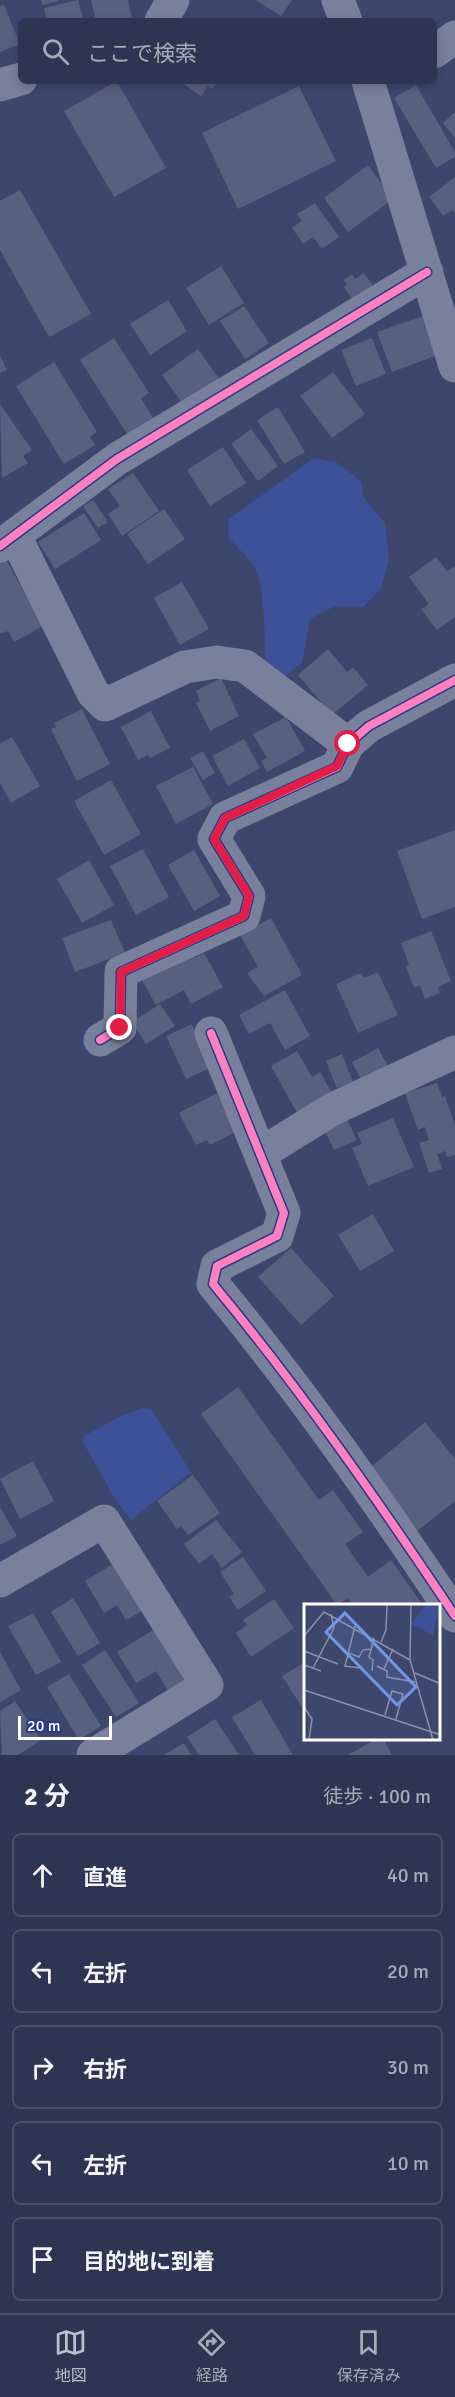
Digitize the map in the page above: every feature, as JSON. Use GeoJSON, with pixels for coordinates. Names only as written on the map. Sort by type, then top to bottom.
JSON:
{"type":"FeatureCollection","features":[{"type":"Feature","properties":{"kind":"street"},"geometry":{"type":"LineString","coordinates":[[162,18],[173,0]]}},
{"type":"Feature","properties":{"kind":"street"},"geometry":{"type":"LineString","coordinates":[[338,0],[345,18]]}},
{"type":"Feature","properties":{"kind":"street"},"geometry":{"type":"LineString","coordinates":[[437,50],[455,37]]}},
{"type":"Feature","properties":{"kind":"street"},"geometry":{"type":"LineString","coordinates":[[0,85],[18,80]]}},
{"type":"Feature","properties":{"kind":"street"},"geometry":{"type":"LineString","coordinates":[[378,85],[427,272],[455,366]]}},
{"type":"Feature","properties":{"kind":"street"},"geometry":{"type":"LineString","coordinates":[[348,744],[245,666],[217,662],[185,667],[105,705],[93,693],[8,541],[117,459],[427,272]]}},
{"type":"Feature","properties":{"kind":"street"},"geometry":{"type":"LineString","coordinates":[[100,1040],[120,1028],[121,972],[244,916],[249,896],[214,839],[225,818],[337,766],[348,744],[369,726],[455,681]]}},
{"type":"Feature","properties":{"kind":"street"},"geometry":{"type":"LineString","coordinates":[[211,1033],[284,1213],[277,1236],[217,1266],[213,1284],[295,1386],[375,1497],[455,1616]]}},
{"type":"Feature","properties":{"kind":"street"},"geometry":{"type":"LineString","coordinates":[[260,1154],[333,1109],[455,1052]]}},
{"type":"Feature","properties":{"kind":"street"},"geometry":{"type":"LineString","coordinates":[[0,1581],[104,1521],[207,1685],[93,1755]]}},
{"type":"Feature","properties":{"kind":"shaded area"},"geometry":{"type":"Polygon","coordinates":[[[314,458],[336,462],[361,481],[364,498],[385,523],[389,558],[381,589],[363,607],[335,606],[310,619],[302,663],[281,679],[265,668],[264,615],[260,585],[253,565],[228,537],[229,519],[314,458]]]}},
{"type":"Feature","properties":{"kind":"shaded area"},"geometry":{"type":"Polygon","coordinates":[[[143,1408],[151,1409],[191,1472],[131,1520],[115,1499],[83,1442],[84,1436],[123,1415],[143,1408]]]}},
{"type":"Feature","properties":{"kind":"building"},"geometry":{"type":"Polygon","coordinates":[[[41,0],[58,0],[58,1],[43,5],[41,0]]]}},
{"type":"Feature","properties":{"kind":"building"},"geometry":{"type":"Polygon","coordinates":[[[78,0],[83,18],[46,18],[44,8],[78,0]]]}},
{"type":"Feature","properties":{"kind":"building"},"geometry":{"type":"Polygon","coordinates":[[[91,0],[128,0],[132,18],[95,18],[91,0]]]}},
{"type":"Feature","properties":{"kind":"building"},"geometry":{"type":"Polygon","coordinates":[[[256,0],[292,0],[281,16],[256,0]]]}},
{"type":"Feature","properties":{"kind":"building"},"geometry":{"type":"Polygon","coordinates":[[[4,5],[18,39],[18,45],[0,52],[0,6],[4,5]]]}},
{"type":"Feature","properties":{"kind":"building"},"geometry":{"type":"Polygon","coordinates":[[[112,84],[119,84],[166,168],[114,197],[64,111],[112,84]]]}},
{"type":"Feature","properties":{"kind":"building"},"geometry":{"type":"Polygon","coordinates":[[[183,84],[216,85],[212,89],[208,86],[201,96],[183,84]]]}},
{"type":"Feature","properties":{"kind":"building"},"geometry":{"type":"Polygon","coordinates":[[[416,85],[455,152],[455,157],[436,168],[394,98],[416,85]]]}},
{"type":"Feature","properties":{"kind":"building"},"geometry":{"type":"Polygon","coordinates":[[[299,86],[336,161],[238,209],[202,133],[299,86]]]}},
{"type":"Feature","properties":{"kind":"building"},"geometry":{"type":"Polygon","coordinates":[[[455,112],[455,138],[443,123],[455,112]]]}},
{"type":"Feature","properties":{"kind":"building"},"geometry":{"type":"Polygon","coordinates":[[[368,165],[393,199],[348,232],[324,198],[368,165]]]}},
{"type":"Feature","properties":{"kind":"building"},"geometry":{"type":"Polygon","coordinates":[[[455,177],[455,214],[452,210],[443,216],[429,197],[455,177]]]}},
{"type":"Feature","properties":{"kind":"building"},"geometry":{"type":"Polygon","coordinates":[[[20,190],[91,314],[49,337],[0,250],[0,201],[20,190]]]}},
{"type":"Feature","properties":{"kind":"building"},"geometry":{"type":"Polygon","coordinates":[[[315,203],[339,237],[322,249],[313,237],[303,244],[292,228],[302,221],[297,214],[315,203]]]}},
{"type":"Feature","properties":{"kind":"building"},"geometry":{"type":"Polygon","coordinates":[[[221,266],[244,303],[209,325],[186,288],[221,266]]]}},
{"type":"Feature","properties":{"kind":"building"},"geometry":{"type":"Polygon","coordinates":[[[364,273],[380,296],[359,310],[344,287],[347,284],[344,280],[352,274],[355,279],[364,273]]]}},
{"type":"Feature","properties":{"kind":"building"},"geometry":{"type":"Polygon","coordinates":[[[168,300],[187,331],[150,355],[130,324],[168,300]]]}},
{"type":"Feature","properties":{"kind":"building"},"geometry":{"type":"Polygon","coordinates":[[[244,306],[269,343],[245,359],[220,321],[244,306]]]}},
{"type":"Feature","properties":{"kind":"building"},"geometry":{"type":"Polygon","coordinates":[[[426,315],[440,354],[392,372],[377,332],[426,315]]]}},
{"type":"Feature","properties":{"kind":"building"},"geometry":{"type":"Polygon","coordinates":[[[114,338],[149,393],[141,398],[155,421],[129,437],[80,360],[114,338]]]}},
{"type":"Feature","properties":{"kind":"building"},"geometry":{"type":"Polygon","coordinates":[[[372,338],[386,374],[356,386],[341,350],[372,338]]]}},
{"type":"Feature","properties":{"kind":"building"},"geometry":{"type":"Polygon","coordinates":[[[198,349],[221,381],[185,407],[162,375],[198,349]]]}},
{"type":"Feature","properties":{"kind":"building"},"geometry":{"type":"Polygon","coordinates":[[[0,355],[7,370],[0,373],[0,355]]]}},
{"type":"Feature","properties":{"kind":"building"},"geometry":{"type":"Polygon","coordinates":[[[54,362],[97,432],[90,437],[95,445],[64,464],[16,386],[54,362]]]}},
{"type":"Feature","properties":{"kind":"building"},"geometry":{"type":"Polygon","coordinates":[[[333,372],[365,414],[332,438],[300,396],[333,372]]]}},
{"type":"Feature","properties":{"kind":"building"},"geometry":{"type":"Polygon","coordinates":[[[0,404],[32,450],[23,456],[28,463],[2,478],[0,404]]]}},
{"type":"Feature","properties":{"kind":"building"},"geometry":{"type":"Polygon","coordinates":[[[278,407],[305,452],[284,464],[257,420],[278,407]]]}},
{"type":"Feature","properties":{"kind":"building"},"geometry":{"type":"Polygon","coordinates":[[[251,429],[278,466],[258,481],[231,444],[251,429]]]}},
{"type":"Feature","properties":{"kind":"building"},"geometry":{"type":"Polygon","coordinates":[[[223,447],[246,483],[210,506],[187,470],[223,447]]]}},
{"type":"Feature","properties":{"kind":"building"},"geometry":{"type":"Polygon","coordinates":[[[133,473],[159,511],[122,536],[108,514],[120,506],[108,489],[133,473]]]}},
{"type":"Feature","properties":{"kind":"building"},"geometry":{"type":"Polygon","coordinates":[[[93,500],[108,522],[98,528],[83,506],[93,500]]]}},
{"type":"Feature","properties":{"kind":"building"},"geometry":{"type":"Polygon","coordinates":[[[164,509],[185,539],[148,564],[127,534],[164,509]]]}},
{"type":"Feature","properties":{"kind":"building"},"geometry":{"type":"Polygon","coordinates":[[[84,513],[101,540],[55,569],[38,542],[84,513]]]}},
{"type":"Feature","properties":{"kind":"building"},"geometry":{"type":"Polygon","coordinates":[[[4,556],[43,626],[14,642],[8,631],[1,634],[0,632],[0,559],[4,556]]]}},
{"type":"Feature","properties":{"kind":"building"},"geometry":{"type":"Polygon","coordinates":[[[436,557],[447,571],[455,567],[455,617],[437,630],[421,609],[429,604],[409,577],[436,557]]]}},
{"type":"Feature","properties":{"kind":"building"},"geometry":{"type":"Polygon","coordinates":[[[182,582],[209,629],[180,645],[154,598],[182,582]]]}},
{"type":"Feature","properties":{"kind":"building"},"geometry":{"type":"Polygon","coordinates":[[[328,649],[347,672],[353,667],[368,685],[332,715],[298,675],[328,649]]]}},
{"type":"Feature","properties":{"kind":"building"},"geometry":{"type":"Polygon","coordinates":[[[221,678],[239,716],[210,731],[196,703],[200,701],[196,691],[221,678]]]}},
{"type":"Feature","properties":{"kind":"building"},"geometry":{"type":"Polygon","coordinates":[[[82,709],[110,764],[77,781],[51,729],[56,727],[54,723],[82,709]]]}},
{"type":"Feature","properties":{"kind":"building"},"geometry":{"type":"Polygon","coordinates":[[[151,711],[170,748],[150,758],[148,755],[138,760],[121,727],[151,711]]]}},
{"type":"Feature","properties":{"kind":"building"},"geometry":{"type":"Polygon","coordinates":[[[286,717],[305,751],[267,772],[261,761],[267,758],[253,734],[286,717]]]}},
{"type":"Feature","properties":{"kind":"building"},"geometry":{"type":"Polygon","coordinates":[[[12,737],[40,786],[11,803],[0,783],[0,744],[12,737]]]}},
{"type":"Feature","properties":{"kind":"building"},"geometry":{"type":"Polygon","coordinates":[[[244,739],[260,768],[228,786],[212,756],[244,739]]]}},
{"type":"Feature","properties":{"kind":"building"},"geometry":{"type":"Polygon","coordinates":[[[203,751],[215,773],[203,780],[190,758],[203,751]]]}},
{"type":"Feature","properties":{"kind":"building"},"geometry":{"type":"Polygon","coordinates":[[[193,767],[213,804],[176,824],[156,786],[193,767]]]}},
{"type":"Feature","properties":{"kind":"building"},"geometry":{"type":"Polygon","coordinates":[[[111,780],[141,834],[104,855],[74,801],[111,780]]]}},
{"type":"Feature","properties":{"kind":"building"},"geometry":{"type":"Polygon","coordinates":[[[455,830],[455,907],[422,919],[397,851],[455,830]]]}},
{"type":"Feature","properties":{"kind":"building"},"geometry":{"type":"Polygon","coordinates":[[[143,849],[169,897],[136,915],[110,866],[143,849]]]}},
{"type":"Feature","properties":{"kind":"building"},"geometry":{"type":"Polygon","coordinates":[[[194,850],[220,896],[194,911],[168,865],[194,850]]]}},
{"type":"Feature","properties":{"kind":"building"},"geometry":{"type":"Polygon","coordinates":[[[89,860],[114,905],[82,923],[57,879],[89,860]]]}},
{"type":"Feature","properties":{"kind":"building"},"geometry":{"type":"Polygon","coordinates":[[[271,918],[302,975],[264,996],[247,973],[258,967],[240,935],[271,918]]]}},
{"type":"Feature","properties":{"kind":"building"},"geometry":{"type":"Polygon","coordinates":[[[111,920],[125,953],[75,972],[62,938],[111,920]]]}},
{"type":"Feature","properties":{"kind":"building"},"geometry":{"type":"Polygon","coordinates":[[[431,931],[451,981],[438,987],[440,993],[425,999],[420,985],[414,988],[406,967],[409,965],[401,943],[431,931]]]}},
{"type":"Feature","properties":{"kind":"building"},"geometry":{"type":"Polygon","coordinates":[[[190,949],[195,958],[204,953],[223,987],[191,1004],[184,990],[156,1005],[140,977],[190,949]]]}},
{"type":"Feature","properties":{"kind":"building"},"geometry":{"type":"Polygon","coordinates":[[[378,972],[398,1015],[358,1033],[336,984],[361,973],[364,978],[378,972]]]}},
{"type":"Feature","properties":{"kind":"building"},"geometry":{"type":"Polygon","coordinates":[[[285,990],[310,1036],[285,1050],[270,1023],[249,1034],[239,1015],[285,990]]]}},
{"type":"Feature","properties":{"kind":"building"},"geometry":{"type":"Polygon","coordinates":[[[160,1004],[175,1026],[146,1044],[132,1022],[160,1004]]]}},
{"type":"Feature","properties":{"kind":"building"},"geometry":{"type":"Polygon","coordinates":[[[192,1024],[212,1067],[186,1079],[166,1036],[192,1024]]]}},
{"type":"Feature","properties":{"kind":"building"},"geometry":{"type":"Polygon","coordinates":[[[378,1048],[389,1068],[362,1082],[352,1062],[378,1048]]]}},
{"type":"Feature","properties":{"kind":"building"},"geometry":{"type":"Polygon","coordinates":[[[297,1051],[312,1077],[320,1072],[336,1100],[301,1120],[271,1066],[297,1051]]]}},
{"type":"Feature","properties":{"kind":"building"},"geometry":{"type":"Polygon","coordinates":[[[342,1054],[353,1082],[337,1088],[326,1061],[342,1054]]]}},
{"type":"Feature","properties":{"kind":"building"},"geometry":{"type":"Polygon","coordinates":[[[437,1083],[442,1097],[445,1096],[455,1125],[455,1155],[447,1157],[445,1151],[437,1154],[442,1169],[429,1173],[419,1143],[429,1140],[425,1127],[418,1130],[405,1093],[437,1083]]]}},
{"type":"Feature","properties":{"kind":"building"},"geometry":{"type":"Polygon","coordinates":[[[217,1093],[237,1131],[210,1145],[207,1140],[196,1145],[179,1113],[217,1093]]]}},
{"type":"Feature","properties":{"kind":"building"},"geometry":{"type":"Polygon","coordinates":[[[346,1117],[357,1140],[334,1150],[323,1127],[346,1117]]]}},
{"type":"Feature","properties":{"kind":"building"},"geometry":{"type":"Polygon","coordinates":[[[393,1118],[414,1167],[368,1186],[352,1148],[362,1144],[357,1133],[393,1118]]]}},
{"type":"Feature","properties":{"kind":"building"},"geometry":{"type":"Polygon","coordinates":[[[373,1214],[394,1251],[360,1271],[338,1235],[373,1214]]]}},
{"type":"Feature","properties":{"kind":"building"},"geometry":{"type":"Polygon","coordinates":[[[291,1248],[334,1296],[301,1325],[258,1277],[291,1248]]]}},
{"type":"Feature","properties":{"kind":"building"},"geometry":{"type":"Polygon","coordinates":[[[238,1387],[319,1500],[333,1490],[363,1532],[345,1544],[368,1577],[391,1560],[422,1604],[352,1604],[348,1598],[336,1604],[201,1414],[238,1387]]]}},
{"type":"Feature","properties":{"kind":"building"},"geometry":{"type":"Polygon","coordinates":[[[425,1422],[455,1459],[455,1501],[415,1533],[365,1472],[425,1422]]]}},
{"type":"Feature","properties":{"kind":"building"},"geometry":{"type":"Polygon","coordinates":[[[33,1461],[54,1501],[20,1519],[0,1479],[33,1461]]]}},
{"type":"Feature","properties":{"kind":"building"},"geometry":{"type":"Polygon","coordinates":[[[193,1475],[220,1513],[188,1535],[181,1526],[177,1529],[157,1501],[193,1475]]]}},
{"type":"Feature","properties":{"kind":"building"},"geometry":{"type":"Polygon","coordinates":[[[0,1507],[17,1536],[0,1545],[0,1507]]]}},
{"type":"Feature","properties":{"kind":"building"},"geometry":{"type":"Polygon","coordinates":[[[216,1520],[242,1552],[222,1568],[212,1554],[199,1564],[184,1544],[216,1520]]]}},
{"type":"Feature","properties":{"kind":"building"},"geometry":{"type":"Polygon","coordinates":[[[243,1557],[266,1591],[238,1610],[229,1597],[234,1594],[220,1572],[243,1557]]]}},
{"type":"Feature","properties":{"kind":"building"},"geometry":{"type":"Polygon","coordinates":[[[118,1561],[147,1608],[126,1620],[117,1605],[104,1613],[85,1581],[118,1561]]]}},
{"type":"Feature","properties":{"kind":"building"},"geometry":{"type":"Polygon","coordinates":[[[73,1598],[100,1643],[78,1656],[51,1612],[73,1598]]]}},
{"type":"Feature","properties":{"kind":"building"},"geometry":{"type":"Polygon","coordinates":[[[274,1599],[294,1628],[251,1657],[236,1633],[247,1625],[243,1620],[274,1599]]]}},
{"type":"Feature","properties":{"kind":"building"},"geometry":{"type":"Polygon","coordinates":[[[33,1613],[61,1662],[36,1675],[8,1626],[33,1613]]]}},
{"type":"Feature","properties":{"kind":"building"},"geometry":{"type":"Polygon","coordinates":[[[163,1624],[198,1681],[172,1697],[156,1671],[136,1683],[117,1652],[163,1624]]]}},
{"type":"Feature","properties":{"kind":"building"},"geometry":{"type":"Polygon","coordinates":[[[105,1650],[139,1703],[116,1717],[82,1665],[105,1650]]]}},
{"type":"Feature","properties":{"kind":"building"},"geometry":{"type":"Polygon","coordinates":[[[0,1652],[21,1690],[0,1702],[0,1652]]]}},
{"type":"Feature","properties":{"kind":"building"},"geometry":{"type":"Polygon","coordinates":[[[304,1663],[304,1710],[282,1676],[304,1663]]]}},
{"type":"Feature","properties":{"kind":"building"},"geometry":{"type":"Polygon","coordinates":[[[69,1674],[101,1726],[79,1740],[47,1687],[69,1674]]]}},
{"type":"Feature","properties":{"kind":"building"},"geometry":{"type":"Polygon","coordinates":[[[261,1700],[293,1755],[255,1755],[232,1717],[261,1700]]]}},
{"type":"Feature","properties":{"kind":"building"},"geometry":{"type":"Polygon","coordinates":[[[15,1701],[41,1740],[18,1755],[2,1755],[0,1711],[15,1701]]]}},
{"type":"Feature","properties":{"kind":"building"},"geometry":{"type":"Polygon","coordinates":[[[215,1719],[239,1755],[199,1755],[187,1737],[215,1719]]]}},
{"type":"Feature","properties":{"kind":"building"},"geometry":{"type":"Polygon","coordinates":[[[374,1740],[384,1740],[392,1755],[348,1755],[374,1740]]]}},
{"type":"Feature","properties":{"kind":"building"},"geometry":{"type":"Polygon","coordinates":[[[184,1743],[191,1755],[164,1755],[184,1743]]]}},
{"type":"Feature","properties":{"kind":"cycle path"},"geometry":{"type":"LineString","coordinates":[[0,546],[117,459],[427,272]]}},
{"type":"Feature","properties":{"kind":"cycle path"},"geometry":{"type":"LineString","coordinates":[[100,1040],[120,1028],[121,972],[244,916],[249,896],[214,839],[225,818],[337,767],[348,744],[369,726],[455,680]]}},
{"type":"Feature","properties":{"kind":"cycle path"},"geometry":{"type":"LineString","coordinates":[[211,1033],[284,1213],[277,1236],[217,1266],[213,1284],[246,1324],[338,1447],[455,1616]]}},
{"type":"Feature","properties":{"kind":"route"},"geometry":{"type":"LineString","coordinates":[[120,1028],[121,972],[244,916],[249,896],[214,839],[225,818],[337,766],[348,744]]}}]}
